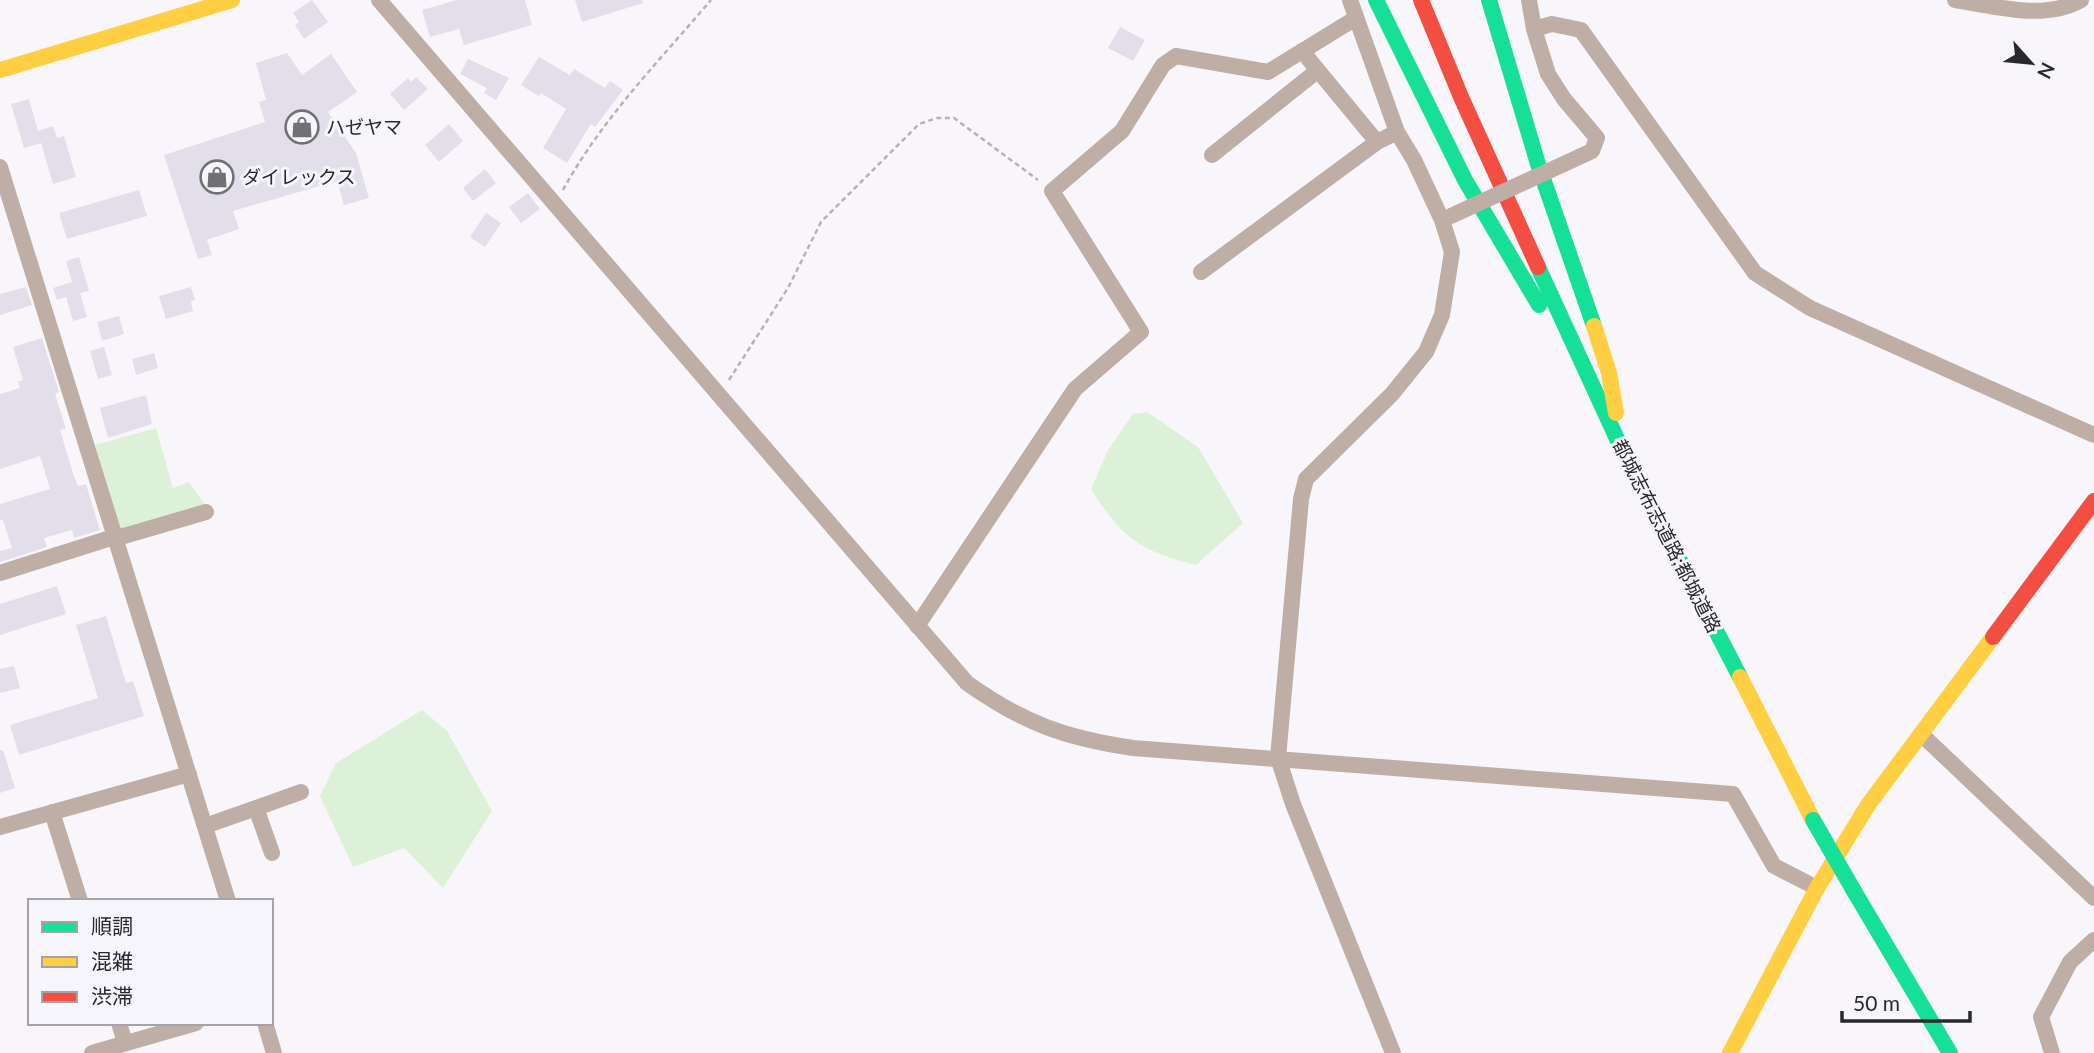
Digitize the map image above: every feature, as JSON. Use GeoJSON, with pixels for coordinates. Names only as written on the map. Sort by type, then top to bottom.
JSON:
{"type":"FeatureCollection","features":[{"type":"Feature","properties":{"kind":"main road"},"geometry":{"type":"LineString","coordinates":[[0,70],[200,5],[232,0]]}},
{"type":"Feature","properties":{"kind":"main road"},"geometry":{"type":"LineString","coordinates":[[1376,0],[1465,180],[1618,440]]}},
{"type":"Feature","properties":{"kind":"main road","name":"都城志布志道路;都城道路"},"geometry":{"type":"LineString","coordinates":[[1421,0],[1461,97],[1618,440],[1813,820],[1950,1053]]}},
{"type":"Feature","properties":{"kind":"main road"},"geometry":{"type":"LineString","coordinates":[[1489,0],[1563,240],[1600,335],[1614,389],[1618,440]]}},
{"type":"Feature","properties":{"kind":"main road"},"geometry":{"type":"LineString","coordinates":[[1730,1053],[1817,888],[1868,805],[2094,501]]}},
{"type":"Feature","properties":{"kind":"street"},"geometry":{"type":"LineString","coordinates":[[379,0],[917,626],[967,683],[995,703],[1042,727],[1082,741],[1133,748],[1733,794],[1774,866],[1817,888]]}},
{"type":"Feature","properties":{"kind":"street"},"geometry":{"type":"LineString","coordinates":[[1447,218],[1592,151],[1597,138],[1564,99],[1548,74],[1534,29],[1529,0]]}},
{"type":"Feature","properties":{"kind":"street"},"geometry":{"type":"LineString","coordinates":[[1955,0],[2030,10],[2065,9],[2081,0]]}},
{"type":"Feature","properties":{"kind":"street"},"geometry":{"type":"LineString","coordinates":[[1346,1],[1356,18],[1397,132],[1447,218],[1452,252],[1442,315],[1426,352],[1392,394],[1306,479],[1301,499],[1278,758],[1293,804],[1393,1053]]}},
{"type":"Feature","properties":{"kind":"street"},"geometry":{"type":"LineString","coordinates":[[917,626],[1075,388],[1141,331],[1052,191],[1122,131],[1163,65],[1176,56],[1268,72],[1356,18]]}},
{"type":"Feature","properties":{"kind":"street"},"geometry":{"type":"LineString","coordinates":[[1534,29],[1552,24],[1581,30],[1755,273],[1810,308],[2094,435]]}},
{"type":"Feature","properties":{"kind":"street"},"geometry":{"type":"LineString","coordinates":[[1302,51],[1377,142]]}},
{"type":"Feature","properties":{"kind":"street"},"geometry":{"type":"LineString","coordinates":[[1212,155],[1317,71]]}},
{"type":"Feature","properties":{"kind":"street"},"geometry":{"type":"LineString","coordinates":[[1201,272],[1377,142],[1397,132]]}},
{"type":"Feature","properties":{"kind":"street"},"geometry":{"type":"LineString","coordinates":[[0,167],[227,899]]}},
{"type":"Feature","properties":{"kind":"street"},"geometry":{"type":"LineString","coordinates":[[0,573],[206,512]]}},
{"type":"Feature","properties":{"kind":"street"},"geometry":{"type":"LineString","coordinates":[[1921,734],[2094,898]]}},
{"type":"Feature","properties":{"kind":"street"},"geometry":{"type":"LineString","coordinates":[[0,827],[189,774]]}},
{"type":"Feature","properties":{"kind":"street"},"geometry":{"type":"LineString","coordinates":[[205,826],[301,792]]}},
{"type":"Feature","properties":{"kind":"street"},"geometry":{"type":"LineString","coordinates":[[257,808],[272,853]]}},
{"type":"Feature","properties":{"kind":"street"},"geometry":{"type":"LineString","coordinates":[[52,812],[79,899]]}},
{"type":"Feature","properties":{"kind":"street"},"geometry":{"type":"LineString","coordinates":[[2052,1053],[2041,1017],[2070,962],[2094,940]]}},
{"type":"Feature","properties":{"kind":"street"},"geometry":{"type":"LineString","coordinates":[[120,1025],[125,1043]]}},
{"type":"Feature","properties":{"kind":"street"},"geometry":{"type":"LineString","coordinates":[[92,1053],[189,1025]]}},
{"type":"Feature","properties":{"kind":"street"},"geometry":{"type":"LineString","coordinates":[[266,1025],[274,1053]]}},
{"type":"Feature","properties":{"kind":"path"},"geometry":{"type":"LineString","coordinates":[[555,203],[577,164],[711,0]]}},
{"type":"Feature","properties":{"kind":"path"},"geometry":{"type":"LineString","coordinates":[[719,396],[789,288],[821,222],[919,124],[937,118],[954,118],[1052,191]]}},
{"type":"Feature","properties":{"kind":"green space"},"geometry":{"type":"Polygon","coordinates":[[[1147,412],[1198,447],[1243,523],[1196,565],[1160,554],[1134,540],[1113,520],[1091,489],[1108,450],[1133,414],[1147,412]]]}},
{"type":"Feature","properties":{"kind":"green space"},"geometry":{"type":"Polygon","coordinates":[[[156,428],[173,488],[189,482],[206,506],[119,530],[95,445],[156,428]]]}},
{"type":"Feature","properties":{"kind":"green space"},"geometry":{"type":"Polygon","coordinates":[[[422,710],[447,731],[492,811],[443,888],[404,848],[353,867],[320,796],[336,763],[422,710]]]}},
{"type":"Feature","properties":{"kind":"building"},"geometry":{"type":"Polygon","coordinates":[[[312,0],[328,22],[304,39],[295,25],[299,22],[293,13],[312,0]]]}},
{"type":"Feature","properties":{"kind":"building"},"geometry":{"type":"Polygon","coordinates":[[[457,0],[525,0],[532,25],[464,45],[459,29],[430,37],[422,10],[457,0]]]}},
{"type":"Feature","properties":{"kind":"building"},"geometry":{"type":"Polygon","coordinates":[[[575,0],[642,0],[643,3],[582,22],[575,0]]]}},
{"type":"Feature","properties":{"kind":"building"},"geometry":{"type":"Polygon","coordinates":[[[1120,27],[1145,40],[1133,61],[1108,48],[1120,27]]]}},
{"type":"Feature","properties":{"kind":"building"},"geometry":{"type":"Polygon","coordinates":[[[287,53],[302,75],[331,54],[357,92],[328,112],[356,153],[369,198],[344,205],[337,181],[233,211],[239,229],[207,240],[212,255],[198,259],[164,155],[265,122],[259,102],[266,100],[256,63],[287,53]]]}},
{"type":"Feature","properties":{"kind":"building"},"geometry":{"type":"Polygon","coordinates":[[[539,57],[570,75],[574,69],[605,88],[610,81],[623,90],[595,127],[591,124],[567,163],[543,148],[566,109],[541,93],[539,96],[521,85],[539,57]]]}},
{"type":"Feature","properties":{"kind":"building"},"geometry":{"type":"Polygon","coordinates":[[[468,59],[509,78],[496,100],[484,93],[487,88],[460,74],[468,59]]]}},
{"type":"Feature","properties":{"kind":"building"},"geometry":{"type":"Polygon","coordinates":[[[416,77],[428,89],[404,110],[390,94],[408,78],[411,82],[416,77]]]}},
{"type":"Feature","properties":{"kind":"building"},"geometry":{"type":"Polygon","coordinates":[[[29,99],[38,131],[53,126],[57,138],[64,136],[76,177],[53,184],[41,143],[24,148],[11,104],[29,99]]]}},
{"type":"Feature","properties":{"kind":"building"},"geometry":{"type":"Polygon","coordinates":[[[449,124],[463,141],[439,162],[425,145],[449,124]]]}},
{"type":"Feature","properties":{"kind":"building"},"geometry":{"type":"Polygon","coordinates":[[[485,169],[496,183],[473,201],[463,188],[485,169]]]}},
{"type":"Feature","properties":{"kind":"building"},"geometry":{"type":"Polygon","coordinates":[[[139,190],[147,216],[67,239],[59,213],[139,190]]]}},
{"type":"Feature","properties":{"kind":"building"},"geometry":{"type":"Polygon","coordinates":[[[528,193],[540,209],[521,223],[509,207],[528,193]]]}},
{"type":"Feature","properties":{"kind":"building"},"geometry":{"type":"Polygon","coordinates":[[[486,213],[501,223],[485,247],[470,237],[486,213]]]}},
{"type":"Feature","properties":{"kind":"building"},"geometry":{"type":"Polygon","coordinates":[[[79,257],[89,291],[80,293],[87,317],[73,321],[66,297],[57,300],[53,288],[72,282],[66,261],[79,257]]]}},
{"type":"Feature","properties":{"kind":"building"},"geometry":{"type":"Polygon","coordinates":[[[26,287],[32,305],[0,315],[0,294],[26,287]]]}},
{"type":"Feature","properties":{"kind":"building"},"geometry":{"type":"Polygon","coordinates":[[[191,287],[195,300],[191,301],[193,311],[166,319],[159,296],[191,287]]]}},
{"type":"Feature","properties":{"kind":"building"},"geometry":{"type":"Polygon","coordinates":[[[119,316],[124,334],[102,341],[97,322],[119,316]]]}},
{"type":"Feature","properties":{"kind":"building"},"geometry":{"type":"Polygon","coordinates":[[[42,338],[59,392],[55,394],[66,429],[60,430],[78,486],[86,484],[100,530],[74,538],[72,530],[44,538],[47,547],[0,562],[0,551],[12,548],[3,520],[0,520],[0,504],[50,489],[40,456],[0,469],[0,394],[20,388],[18,382],[23,380],[13,347],[42,338]]]}},
{"type":"Feature","properties":{"kind":"building"},"geometry":{"type":"Polygon","coordinates":[[[104,347],[112,375],[98,379],[90,351],[104,347]]]}},
{"type":"Feature","properties":{"kind":"building"},"geometry":{"type":"Polygon","coordinates":[[[154,353],[158,368],[136,375],[132,359],[154,353]]]}},
{"type":"Feature","properties":{"kind":"building"},"geometry":{"type":"Polygon","coordinates":[[[146,395],[152,424],[108,438],[100,408],[146,395]]]}},
{"type":"Feature","properties":{"kind":"building"},"geometry":{"type":"Polygon","coordinates":[[[57,586],[66,614],[0,635],[0,604],[57,586]]]}},
{"type":"Feature","properties":{"kind":"building"},"geometry":{"type":"Polygon","coordinates":[[[106,616],[126,683],[133,681],[144,716],[19,755],[10,725],[98,698],[76,625],[106,616]]]}},
{"type":"Feature","properties":{"kind":"building"},"geometry":{"type":"Polygon","coordinates":[[[14,666],[20,688],[0,693],[0,669],[14,666]]]}},
{"type":"Feature","properties":{"kind":"building"},"geometry":{"type":"Polygon","coordinates":[[[0,750],[3,750],[15,788],[0,793],[0,750]]]}},
{"type":"Feature","properties":{"kind":"traffic: fast"},"geometry":{"type":"LineString","coordinates":[[1376,0],[1465,180],[1539,305]]}},
{"type":"Feature","properties":{"kind":"traffic: fast"},"geometry":{"type":"LineString","coordinates":[[1489,0],[1538,164],[1594,326]]}},
{"type":"Feature","properties":{"kind":"traffic: fast"},"geometry":{"type":"LineString","coordinates":[[1538,267],[1618,441],[1740,677]]}},
{"type":"Feature","properties":{"kind":"traffic: fast"},"geometry":{"type":"LineString","coordinates":[[1813,820],[1854,891]]}},
{"type":"Feature","properties":{"kind":"traffic: fast"},"geometry":{"type":"LineString","coordinates":[[1854,891],[1950,1053]]}},
{"type":"Feature","properties":{"kind":"traffic: slow"},"geometry":{"type":"LineString","coordinates":[[0,70],[232,0]]}},
{"type":"Feature","properties":{"kind":"traffic: slow"},"geometry":{"type":"LineString","coordinates":[[1594,326],[1609,373],[1616,413]]}},
{"type":"Feature","properties":{"kind":"traffic: slow"},"geometry":{"type":"LineString","coordinates":[[1730,1053],[1817,888],[1868,805],[1993,637]]}},
{"type":"Feature","properties":{"kind":"traffic: slow"},"geometry":{"type":"LineString","coordinates":[[1740,677],[1813,820]]}},
{"type":"Feature","properties":{"kind":"traffic: jam"},"geometry":{"type":"LineString","coordinates":[[1421,0],[1461,97],[1538,267]]}},
{"type":"Feature","properties":{"kind":"traffic: jam"},"geometry":{"type":"LineString","coordinates":[[1993,637],[2094,501]]}},
{"type":"Feature","properties":{"kind":"place","name":"ハゼヤマ"},"geometry":{"type":"Point","coordinates":[302,127]}},
{"type":"Feature","properties":{"kind":"place","name":"ダイレックス"},"geometry":{"type":"Point","coordinates":[217,177]}}]}
